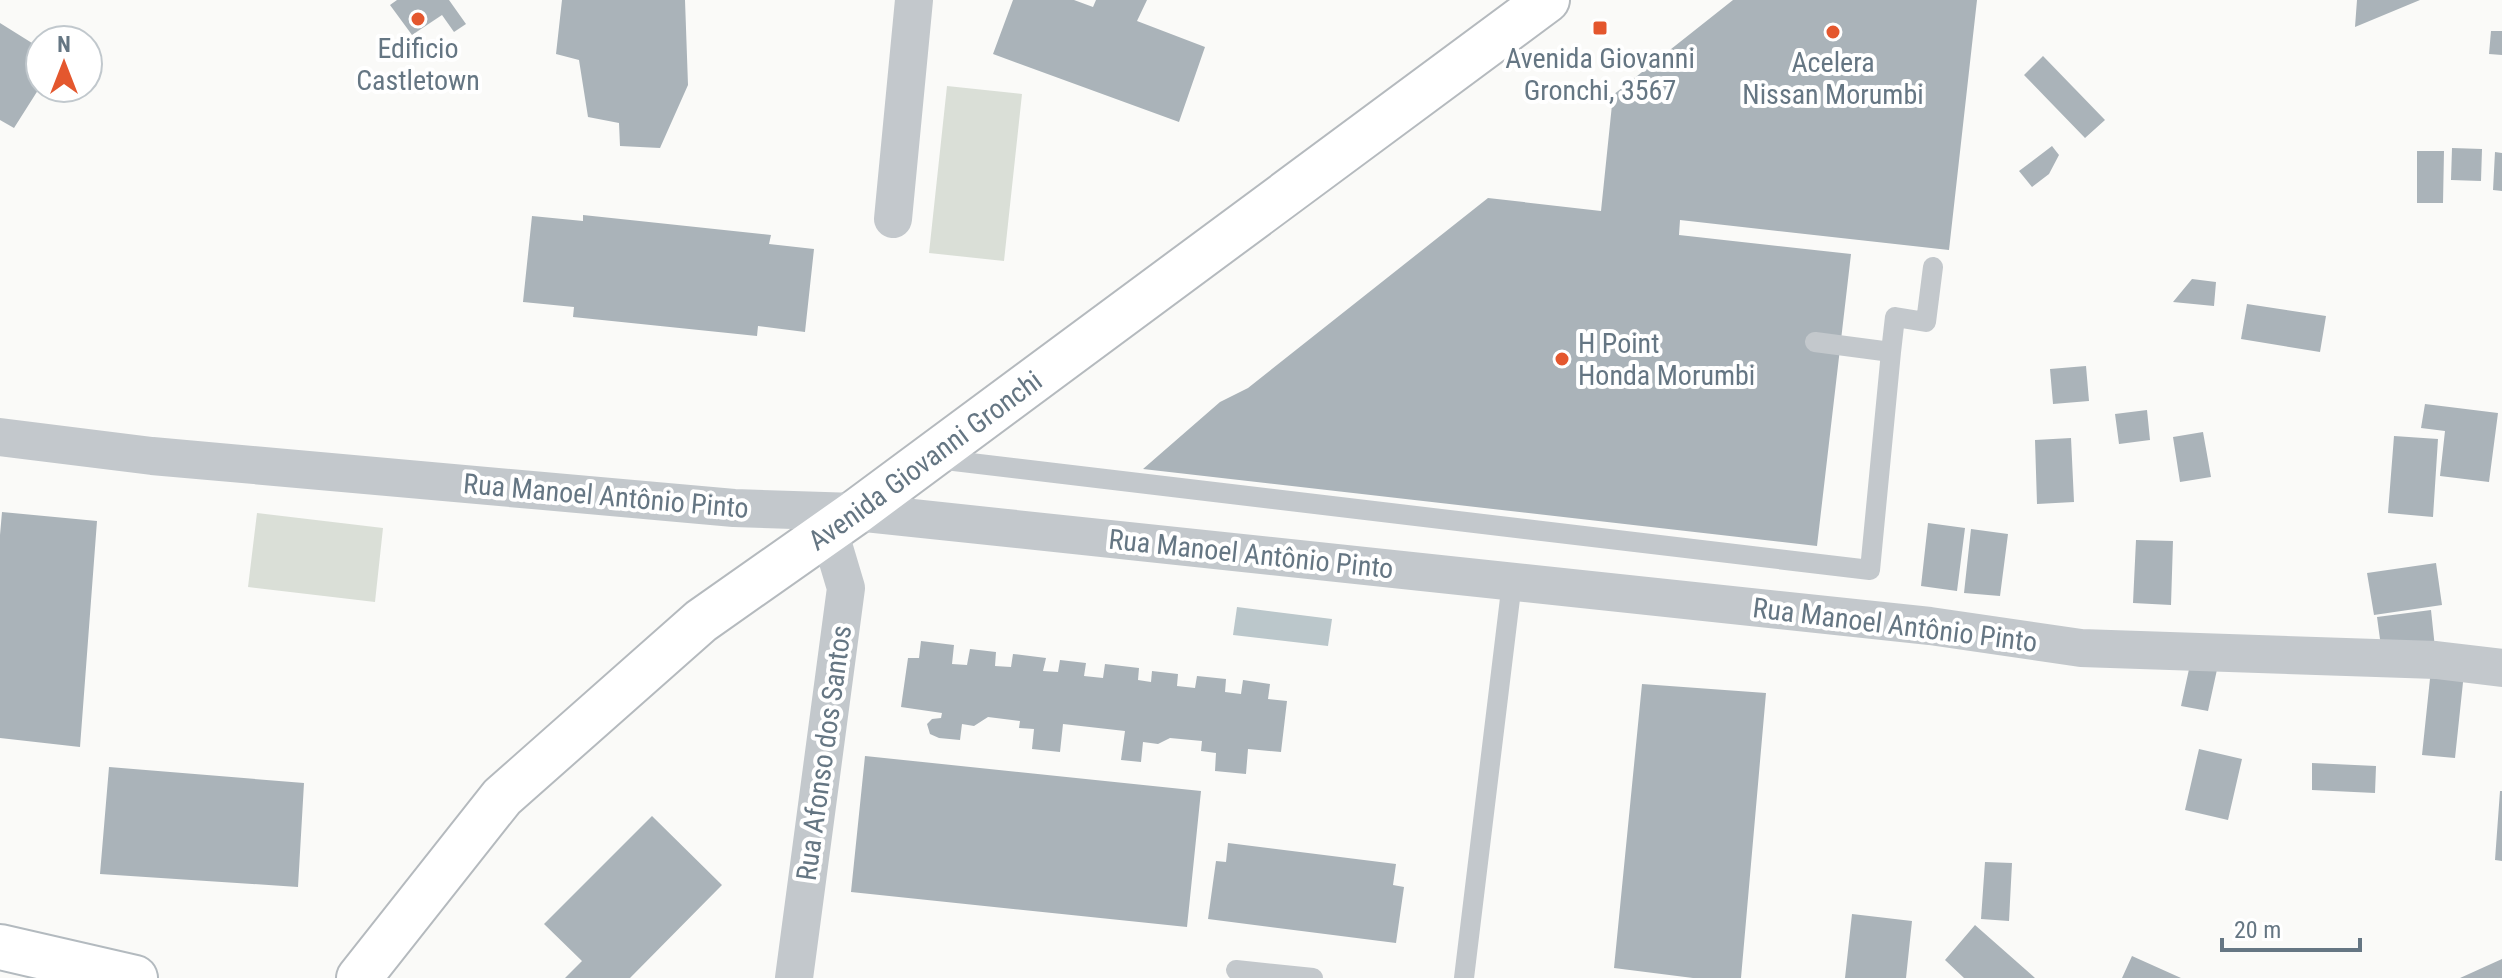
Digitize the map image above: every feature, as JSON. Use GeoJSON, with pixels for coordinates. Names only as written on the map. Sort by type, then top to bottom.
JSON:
{"type":"FeatureCollection","features":[{"type":"Feature","properties":{"kind":"main road","name":"Avenida Giovanni Gronchi"},"geometry":{"type":"LineString","coordinates":[[359,978],[502,797],[701,621],[929,458],[1547,0]]}},
{"type":"Feature","properties":{"kind":"main road"},"geometry":{"type":"LineString","coordinates":[[0,947],[135,978]]}},
{"type":"Feature","properties":{"kind":"street"},"geometry":{"type":"LineString","coordinates":[[893,219],[914,0]]}},
{"type":"Feature","properties":{"kind":"street","name":"Rua Manoel Antônio Pinto"},"geometry":{"type":"LineString","coordinates":[[0,437],[152,456],[1512,582],[1930,626],[2081,648],[2436,660],[2502,668]]}},
{"type":"Feature","properties":{"kind":"street","name":"Rua Afonso dos Santos"},"geometry":{"type":"LineString","coordinates":[[794,978],[846,588],[843,521]]}},
{"type":"Feature","properties":{"kind":"lane"},"geometry":{"type":"LineString","coordinates":[[929,458],[1870,570],[1895,317],[1926,322],[1933,267]]}},
{"type":"Feature","properties":{"kind":"lane"},"geometry":{"type":"LineString","coordinates":[[1815,342],[1891,352]]}},
{"type":"Feature","properties":{"kind":"lane"},"geometry":{"type":"LineString","coordinates":[[1464,978],[1512,582]]}},
{"type":"Feature","properties":{"kind":"lane"},"geometry":{"type":"LineString","coordinates":[[1236,970],[1313,978]]}},
{"type":"Feature","properties":{"kind":"shaded area"},"geometry":{"type":"Polygon","coordinates":[[[947,86],[1022,94],[1004,261],[929,253],[947,86]]]}},
{"type":"Feature","properties":{"kind":"shaded area"},"geometry":{"type":"Polygon","coordinates":[[[257,513],[383,528],[375,602],[248,587],[257,513]]]}},
{"type":"Feature","properties":{"kind":"shaded area"},"geometry":{"type":"Polygon","coordinates":[[[1237,607],[1332,619],[1328,646],[1233,635],[1237,607]]]}},
{"type":"Feature","properties":{"kind":"building","name":"Edificio Castletown"},"geometry":{"type":"Polygon","coordinates":[[[397,0],[449,0],[466,24],[454,32],[442,15],[412,35],[390,5],[397,0]]]}},
{"type":"Feature","properties":{"kind":"building"},"geometry":{"type":"Polygon","coordinates":[[[562,0],[685,0],[688,85],[660,148],[620,146],[619,123],[588,117],[579,60],[556,54],[562,0]]]}},
{"type":"Feature","properties":{"kind":"building"},"geometry":{"type":"Polygon","coordinates":[[[1013,0],[1074,0],[1093,7],[1096,0],[1147,0],[1137,21],[1205,47],[1179,122],[993,54],[1013,0]]]}},
{"type":"Feature","properties":{"kind":"building"},"geometry":{"type":"Polygon","coordinates":[[[1733,0],[1977,0],[1949,250],[1680,220],[1679,235],[1851,254],[1817,546],[1143,469],[1220,402],[1248,388],[1488,198],[1601,211],[1613,95],[1733,0]]]}},
{"type":"Feature","properties":{"kind":"building"},"geometry":{"type":"Polygon","coordinates":[[[2357,0],[2420,0],[2355,27],[2357,0]]]}},
{"type":"Feature","properties":{"kind":"building"},"geometry":{"type":"Polygon","coordinates":[[[0,23],[24,38],[24,104],[29,104],[14,128],[0,120],[0,23]]]}},
{"type":"Feature","properties":{"kind":"building"},"geometry":{"type":"Polygon","coordinates":[[[2491,31],[2502,31],[2502,55],[2489,54],[2491,31]]]}},
{"type":"Feature","properties":{"kind":"building"},"geometry":{"type":"Polygon","coordinates":[[[2043,56],[2105,120],[2085,138],[2024,75],[2043,56]]]}},
{"type":"Feature","properties":{"kind":"building"},"geometry":{"type":"Polygon","coordinates":[[[2052,146],[2059,155],[2049,174],[2032,187],[2019,171],[2052,146]]]}},
{"type":"Feature","properties":{"kind":"building"},"geometry":{"type":"Polygon","coordinates":[[[2452,148],[2482,149],[2481,181],[2451,180],[2452,148]]]}},
{"type":"Feature","properties":{"kind":"building"},"geometry":{"type":"Polygon","coordinates":[[[2417,151],[2444,151],[2443,203],[2417,203],[2417,151]]]}},
{"type":"Feature","properties":{"kind":"building"},"geometry":{"type":"Polygon","coordinates":[[[2495,152],[2502,153],[2502,191],[2493,190],[2495,152]]]}},
{"type":"Feature","properties":{"kind":"building"},"geometry":{"type":"Polygon","coordinates":[[[583,215],[771,235],[769,244],[814,249],[805,332],[758,326],[757,336],[573,317],[574,307],[523,302],[532,216],[583,221],[583,215]]]}},
{"type":"Feature","properties":{"kind":"building"},"geometry":{"type":"Polygon","coordinates":[[[2192,279],[2216,282],[2214,306],[2173,302],[2192,279]]]}},
{"type":"Feature","properties":{"kind":"building"},"geometry":{"type":"Polygon","coordinates":[[[2247,304],[2326,316],[2320,352],[2241,339],[2247,304]]]}},
{"type":"Feature","properties":{"kind":"building"},"geometry":{"type":"Polygon","coordinates":[[[2086,366],[2089,401],[2053,404],[2050,369],[2086,366]]]}},
{"type":"Feature","properties":{"kind":"building"},"geometry":{"type":"Polygon","coordinates":[[[2425,404],[2498,413],[2489,482],[2440,476],[2445,431],[2421,428],[2425,404]]]}},
{"type":"Feature","properties":{"kind":"building"},"geometry":{"type":"Polygon","coordinates":[[[2147,410],[2150,440],[2119,444],[2115,414],[2147,410]]]}},
{"type":"Feature","properties":{"kind":"building"},"geometry":{"type":"Polygon","coordinates":[[[2203,432],[2211,477],[2180,482],[2173,437],[2203,432]]]}},
{"type":"Feature","properties":{"kind":"building"},"geometry":{"type":"Polygon","coordinates":[[[2394,436],[2438,439],[2433,517],[2388,513],[2394,436]]]}},
{"type":"Feature","properties":{"kind":"building"},"geometry":{"type":"Polygon","coordinates":[[[2071,438],[2074,502],[2037,504],[2035,440],[2071,438]]]}},
{"type":"Feature","properties":{"kind":"building"},"geometry":{"type":"Polygon","coordinates":[[[2,512],[97,521],[80,747],[0,738],[2,512]]]}},
{"type":"Feature","properties":{"kind":"building"},"geometry":{"type":"Polygon","coordinates":[[[1928,523],[1965,528],[1957,591],[1921,586],[1928,523]]]}},
{"type":"Feature","properties":{"kind":"building"},"geometry":{"type":"Polygon","coordinates":[[[1971,529],[2008,534],[2000,596],[1964,593],[1971,529]]]}},
{"type":"Feature","properties":{"kind":"building"},"geometry":{"type":"Polygon","coordinates":[[[2136,540],[2173,541],[2171,605],[2133,603],[2136,540]]]}},
{"type":"Feature","properties":{"kind":"building"},"geometry":{"type":"Polygon","coordinates":[[[2436,563],[2442,605],[2374,615],[2367,573],[2436,563]]]}},
{"type":"Feature","properties":{"kind":"building"},"geometry":{"type":"Polygon","coordinates":[[[2431,610],[2435,648],[2382,654],[2377,617],[2431,610]]]}},
{"type":"Feature","properties":{"kind":"building"},"geometry":{"type":"Polygon","coordinates":[[[921,641],[954,645],[952,664],[967,665],[970,649],[996,652],[995,666],[1011,667],[1013,654],[1046,658],[1043,671],[1058,672],[1060,660],[1086,663],[1084,676],[1103,678],[1105,664],[1139,668],[1138,680],[1151,682],[1152,671],[1178,674],[1177,686],[1195,688],[1197,676],[1226,679],[1225,692],[1241,694],[1243,680],[1270,684],[1268,699],[1287,701],[1281,752],[1248,749],[1246,774],[1215,771],[1216,753],[1201,751],[1202,741],[1170,738],[1158,744],[1143,742],[1141,762],[1121,760],[1125,731],[1063,724],[1060,752],[1032,749],[1034,729],[1019,728],[1020,721],[988,717],[974,726],[962,724],[960,740],[939,738],[930,734],[927,724],[932,719],[941,718],[942,713],[901,707],[908,658],[919,658],[921,641]]]}},
{"type":"Feature","properties":{"kind":"building"},"geometry":{"type":"Polygon","coordinates":[[[2191,660],[2218,665],[2208,711],[2181,706],[2191,660]]]}},
{"type":"Feature","properties":{"kind":"building"},"geometry":{"type":"Polygon","coordinates":[[[2431,669],[2464,673],[2455,758],[2422,755],[2431,669]]]}},
{"type":"Feature","properties":{"kind":"building"},"geometry":{"type":"Polygon","coordinates":[[[1642,684],[1766,693],[1741,978],[1693,978],[1614,968],[1642,684]]]}},
{"type":"Feature","properties":{"kind":"building"},"geometry":{"type":"Polygon","coordinates":[[[2199,749],[2242,759],[2228,820],[2185,810],[2199,749]]]}},
{"type":"Feature","properties":{"kind":"building"},"geometry":{"type":"Polygon","coordinates":[[[865,756],[1201,791],[1187,927],[851,892],[865,756]]]}},
{"type":"Feature","properties":{"kind":"building"},"geometry":{"type":"Polygon","coordinates":[[[2312,763],[2376,766],[2375,793],[2312,790],[2312,763]]]}},
{"type":"Feature","properties":{"kind":"building"},"geometry":{"type":"Polygon","coordinates":[[[109,767],[304,783],[298,887],[100,874],[109,767]]]}},
{"type":"Feature","properties":{"kind":"building"},"geometry":{"type":"Polygon","coordinates":[[[2502,791],[2502,861],[2495,860],[2502,791]]]}},
{"type":"Feature","properties":{"kind":"building"},"geometry":{"type":"Polygon","coordinates":[[[652,816],[722,885],[630,978],[565,978],[582,961],[544,924],[652,816]]]}},
{"type":"Feature","properties":{"kind":"building"},"geometry":{"type":"Polygon","coordinates":[[[1228,843],[1396,864],[1393,885],[1404,887],[1396,943],[1208,919],[1216,861],[1226,862],[1228,843]]]}},
{"type":"Feature","properties":{"kind":"building"},"geometry":{"type":"Polygon","coordinates":[[[1985,862],[2012,863],[2009,921],[1981,919],[1985,862]]]}},
{"type":"Feature","properties":{"kind":"building"},"geometry":{"type":"Polygon","coordinates":[[[1852,914],[1912,921],[1906,978],[1845,978],[1852,914]]]}},
{"type":"Feature","properties":{"kind":"building"},"geometry":{"type":"Polygon","coordinates":[[[1975,925],[2035,978],[1964,978],[1945,960],[1975,925]]]}},
{"type":"Feature","properties":{"kind":"building"},"geometry":{"type":"Polygon","coordinates":[[[2132,956],[2181,978],[2122,978],[2132,956]]]}},
{"type":"Feature","properties":{"kind":"building"},"geometry":{"type":"Polygon","coordinates":[[[2502,959],[2502,978],[2460,978],[2502,959]]]}},
{"type":"Feature","properties":{"kind":"place","name":"Edificio Castletown"},"geometry":{"type":"Point","coordinates":[418,19]}},
{"type":"Feature","properties":{"kind":"place","name":"Avenida Giovanni Gronchi, 3567"},"geometry":{"type":"Point","coordinates":[1600,28]}},
{"type":"Feature","properties":{"kind":"place","name":"Acelera Nissan Morumbi"},"geometry":{"type":"Point","coordinates":[1833,32]}},
{"type":"Feature","properties":{"kind":"place","name":"H Point Honda Morumbi"},"geometry":{"type":"Point","coordinates":[1562,359]}}]}
